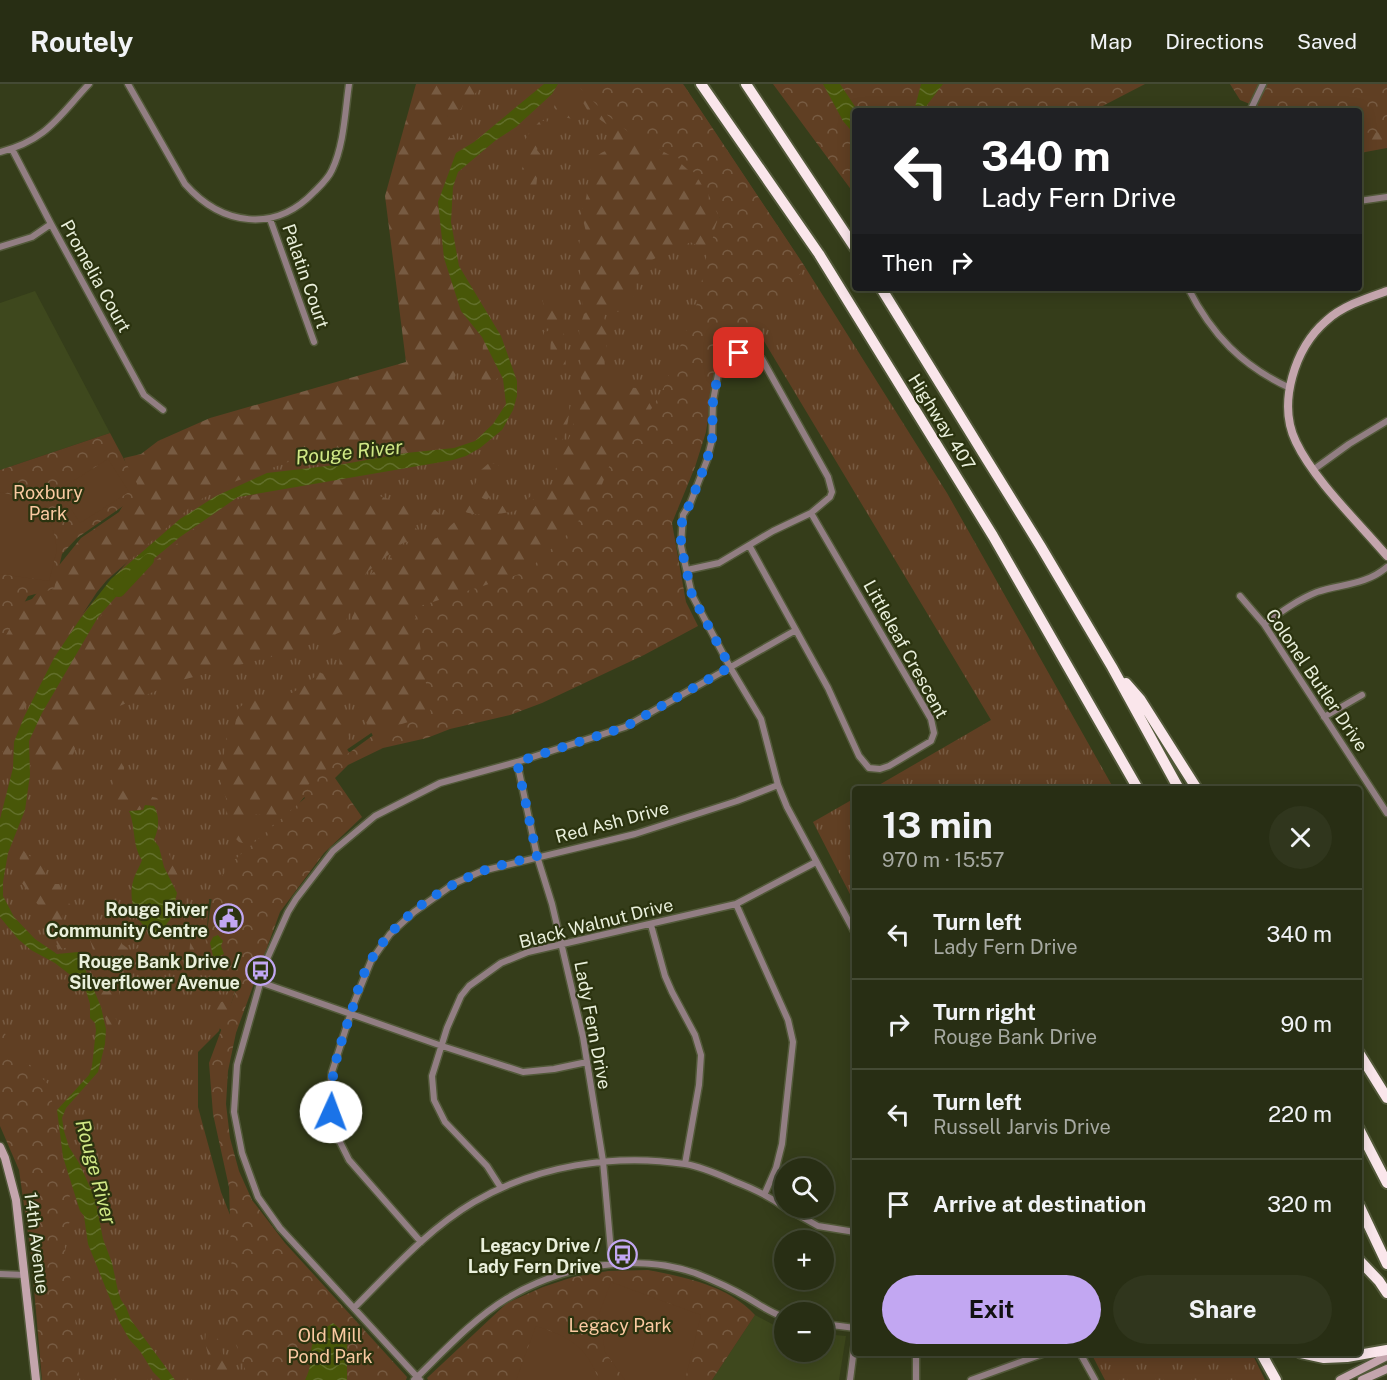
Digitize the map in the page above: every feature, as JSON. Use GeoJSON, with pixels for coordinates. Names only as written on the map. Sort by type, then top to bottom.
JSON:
{"type":"FeatureCollection","features":[{"type":"Feature","properties":{"kind":"highway","name":"Highway 407"},"geometry":{"type":"LineString","coordinates":[[701,84],[826,264],[993,536],[1136,786]]}},
{"type":"Feature","properties":{"kind":"highway"},"geometry":{"type":"LineString","coordinates":[[746,84],[852,243]]}},
{"type":"Feature","properties":{"kind":"highway","name":"Highway 407"},"geometry":{"type":"LineString","coordinates":[[883,291],[925,356],[1112,667],[1177,786]]}},
{"type":"Feature","properties":{"kind":"highway"},"geometry":{"type":"LineString","coordinates":[[1112,667],[1140,699],[1195,786]]}},
{"type":"Feature","properties":{"kind":"highway"},"geometry":{"type":"LineString","coordinates":[[1362,1058],[1387,1098]]}},
{"type":"Feature","properties":{"kind":"highway"},"geometry":{"type":"LineString","coordinates":[[1362,1135],[1387,1183]]}},
{"type":"Feature","properties":{"kind":"highway"},"geometry":{"type":"LineString","coordinates":[[1362,1211],[1387,1264]]}},
{"type":"Feature","properties":{"kind":"highway"},"geometry":{"type":"LineString","coordinates":[[1362,1263],[1387,1293]]}},
{"type":"Feature","properties":{"kind":"highway"},"geometry":{"type":"LineString","coordinates":[[1362,1354],[1387,1350]]}},
{"type":"Feature","properties":{"kind":"highway"},"geometry":{"type":"LineString","coordinates":[[1263,1356],[1276,1380]]}},
{"type":"Feature","properties":{"kind":"highway"},"geometry":{"type":"LineString","coordinates":[[1315,1356],[1324,1358],[1353,1356]]}},
{"type":"Feature","properties":{"kind":"street"},"geometry":{"type":"LineString","coordinates":[[0,152],[27,144],[43,133],[89,84]]}},
{"type":"Feature","properties":{"kind":"street"},"geometry":{"type":"LineString","coordinates":[[128,84],[185,184],[195,195],[228,215],[248,220],[270,219],[286,213],[307,200],[325,181],[336,160],[349,84]]}},
{"type":"Feature","properties":{"kind":"street"},"geometry":{"type":"LineString","coordinates":[[1251,108],[1263,84]]}},
{"type":"Feature","properties":{"kind":"street","name":"Promelia Court"},"geometry":{"type":"LineString","coordinates":[[12,149],[144,395],[163,410]]}},
{"type":"Feature","properties":{"kind":"street"},"geometry":{"type":"LineString","coordinates":[[1362,201],[1387,197]]}},
{"type":"Feature","properties":{"kind":"street","name":"Palatin Court"},"geometry":{"type":"LineString","coordinates":[[270,219],[314,342]]}},
{"type":"Feature","properties":{"kind":"street"},"geometry":{"type":"LineString","coordinates":[[0,247],[32,237],[51,225]]}},
{"type":"Feature","properties":{"kind":"street"},"geometry":{"type":"LineString","coordinates":[[1190,291],[1228,347],[1265,377],[1290,388]]}},
{"type":"Feature","properties":{"kind":"street"},"geometry":{"type":"LineString","coordinates":[[1387,291],[1353,304],[1327,319],[1315,332],[1295,367],[1290,388],[1289,414],[1294,440],[1313,470],[1387,556]]}},
{"type":"Feature","properties":{"kind":"street"},"geometry":{"type":"LineString","coordinates":[[687,570],[719,563],[750,547],[773,531],[811,513],[830,497],[832,492],[828,477],[762,359],[756,354],[749,352],[729,358],[722,365],[718,374],[713,401],[713,434],[707,460],[690,504],[683,515],[681,546],[692,595],[730,667],[761,719],[778,785],[787,807],[852,928]]}},
{"type":"Feature","properties":{"kind":"street"},"geometry":{"type":"LineString","coordinates":[[1313,470],[1349,444],[1387,421]]}},
{"type":"Feature","properties":{"kind":"street","name":"Littleleaf Crescent"},"geometry":{"type":"LineString","coordinates":[[750,547],[828,688],[859,756],[869,768],[880,769],[889,766],[931,741],[934,733],[931,719],[811,513]]}},
{"type":"Feature","properties":{"kind":"street"},"geometry":{"type":"LineString","coordinates":[[1264,624],[1305,597],[1370,579],[1387,567]]}},
{"type":"Feature","properties":{"kind":"street","name":"Colonel Butler Drive"},"geometry":{"type":"LineString","coordinates":[[1240,596],[1264,624],[1384,804],[1387,813]]}},
{"type":"Feature","properties":{"kind":"street"},"geometry":{"type":"LineString","coordinates":[[774,1313],[720,1283],[692,1272],[651,1264],[612,1263],[558,1276],[506,1299],[481,1318],[417,1379],[291,1240],[258,1197],[235,1126],[235,1080],[239,1055],[260,982],[282,924],[296,899],[333,851],[375,816],[440,783],[517,762],[625,727],[796,630]]}},
{"type":"Feature","properties":{"kind":"street"},"geometry":{"type":"LineString","coordinates":[[1324,717],[1362,695]]}},
{"type":"Feature","properties":{"kind":"street","name":"Lady Fern Drive"},"geometry":{"type":"LineString","coordinates":[[517,762],[537,856],[583,1037],[603,1161],[612,1263]]}},
{"type":"Feature","properties":{"kind":"street","name":"Red Ash Drive"},"geometry":{"type":"LineString","coordinates":[[421,1242],[349,1160],[332,1122],[330,1093],[332,1072],[363,975],[390,934],[414,912],[464,879],[482,871],[659,827],[778,785]]}},
{"type":"Feature","properties":{"kind":"street","name":"Black Walnut Drive"},"geometry":{"type":"LineString","coordinates":[[501,1188],[487,1166],[445,1122],[434,1100],[432,1076],[454,1009],[469,986],[501,963],[528,952],[736,904],[816,862]]}},
{"type":"Feature","properties":{"kind":"street"},"geometry":{"type":"LineString","coordinates":[[736,904],[788,1020],[793,1042],[782,1144],[776,1168],[765,1193]]}},
{"type":"Feature","properties":{"kind":"street"},"geometry":{"type":"LineString","coordinates":[[651,925],[665,976],[695,1035],[701,1055],[699,1084],[685,1164]]}},
{"type":"Feature","properties":{"kind":"street"},"geometry":{"type":"LineString","coordinates":[[260,982],[523,1072],[546,1071],[587,1062]]}},
{"type":"Feature","properties":{"kind":"street","name":"14th Avenue"},"geometry":{"type":"LineString","coordinates":[[0,1147],[16,1200],[36,1380]]}},
{"type":"Feature","properties":{"kind":"street"},"geometry":{"type":"LineString","coordinates":[[354,1307],[421,1242],[472,1203],[501,1188],[566,1167],[603,1161],[685,1164],[705,1169],[765,1193],[774,1199]]}},
{"type":"Feature","properties":{"kind":"street"},"geometry":{"type":"LineString","coordinates":[[804,1218],[818,1226],[852,1232]]}},
{"type":"Feature","properties":{"kind":"street"},"geometry":{"type":"LineString","coordinates":[[0,1274],[25,1275]]}},
{"type":"Feature","properties":{"kind":"street"},"geometry":{"type":"LineString","coordinates":[[834,1325],[852,1328]]}},
{"type":"Feature","properties":{"kind":"street"},"geometry":{"type":"LineString","coordinates":[[850,1380],[853,1356]]}},
{"type":"Feature","properties":{"kind":"street"},"geometry":{"type":"LineString","coordinates":[[916,1356],[916,1380]]}},
{"type":"Feature","properties":{"kind":"street"},"geometry":{"type":"LineString","coordinates":[[971,1380],[1037,1356]]}},
{"type":"Feature","properties":{"kind":"street"},"geometry":{"type":"LineString","coordinates":[[1082,1356],[1095,1380]]}},
{"type":"Feature","properties":{"kind":"street"},"geometry":{"type":"LineString","coordinates":[[1340,1380],[1387,1356]]}},
{"type":"Feature","properties":{"kind":"street"},"geometry":{"type":"LineString","coordinates":[[1362,1380],[1387,1369]]}},
{"type":"Feature","properties":{"kind":"shaded area"},"geometry":{"type":"Polygon","coordinates":[[[35,291],[110,433],[0,470],[0,303],[35,291]]]}},
{"type":"Feature","properties":{"kind":"shaded area"},"geometry":{"type":"Polygon","coordinates":[[[755,1315],[774,1325],[774,1362],[834,1362],[834,1335],[846,1336],[839,1380],[712,1380],[755,1315]]]}},
{"type":"Feature","properties":{"kind":"green space"},"geometry":{"type":"Polygon","coordinates":[[[416,84],[480,84],[461,109],[454,110],[448,115],[450,138],[455,138],[457,145],[450,155],[438,217],[439,251],[446,273],[487,341],[500,373],[499,377],[488,386],[481,388],[483,344],[475,342],[469,344],[466,357],[462,358],[444,406],[436,441],[428,449],[387,456],[385,446],[299,458],[231,483],[196,502],[107,580],[97,592],[47,669],[9,735],[12,738],[8,743],[11,748],[11,760],[3,756],[3,751],[0,751],[0,598],[12,606],[32,599],[81,538],[119,512],[133,489],[124,458],[141,454],[158,441],[210,418],[406,362],[385,196],[416,84]]]}},
{"type":"Feature","properties":{"kind":"green space"},"geometry":{"type":"Polygon","coordinates":[[[456,84],[597,84],[702,173],[723,226],[674,406],[380,727],[333,759],[226,900],[209,899],[205,958],[236,972],[219,1031],[198,1052],[198,1107],[221,1192],[258,1286],[260,1380],[62,1380],[56,1312],[0,1077],[0,692],[29,676],[180,501],[257,462],[409,440],[435,272],[429,184],[456,84]]]}},
{"type":"Feature","properties":{"kind":"green space"},"geometry":{"type":"Polygon","coordinates":[[[572,84],[587,84],[635,126],[653,146],[675,158],[699,180],[708,196],[707,206],[718,219],[708,247],[690,242],[653,259],[639,273],[634,295],[629,302],[618,312],[605,308],[604,311],[607,332],[605,367],[607,373],[618,387],[637,388],[644,394],[654,411],[655,521],[690,626],[376,742],[356,702],[358,696],[356,690],[349,694],[339,674],[340,647],[370,575],[405,546],[437,538],[460,517],[488,518],[515,515],[538,504],[547,493],[554,478],[560,453],[570,436],[577,410],[584,403],[579,329],[584,314],[592,308],[583,306],[581,296],[579,245],[580,238],[586,232],[581,211],[585,204],[589,175],[595,158],[612,150],[613,142],[609,126],[588,111],[572,84]]]}},
{"type":"Feature","properties":{"kind":"green space","name":"Old Mill Pond Park"},"geometry":{"type":"Polygon","coordinates":[[[578,84],[683,84],[805,267],[758,331],[738,335],[716,366],[706,432],[695,467],[672,523],[686,602],[698,626],[644,655],[542,703],[510,715],[383,748],[348,765],[335,778],[362,817],[324,853],[280,912],[236,1033],[228,1071],[226,1104],[230,1138],[239,1171],[252,1200],[285,1243],[407,1377],[406,1380],[249,1380],[227,1320],[232,1280],[229,1187],[213,1114],[209,1063],[236,990],[203,959],[213,890],[231,863],[305,798],[300,792],[328,768],[379,731],[431,715],[414,608],[526,572],[572,530],[599,492],[616,449],[639,430],[664,387],[698,301],[707,253],[720,219],[701,179],[675,155],[636,138],[606,114],[578,84]]]}},
{"type":"Feature","properties":{"kind":"green space"},"geometry":{"type":"Polygon","coordinates":[[[683,84],[805,267],[947,493],[1112,786],[877,786],[991,720],[758,331],[738,335],[755,240],[683,84]]]}},
{"type":"Feature","properties":{"kind":"green space"},"geometry":{"type":"Polygon","coordinates":[[[773,84],[1145,84],[1099,108],[852,108],[852,191],[773,84]]]}},
{"type":"Feature","properties":{"kind":"green space"},"geometry":{"type":"Polygon","coordinates":[[[1230,84],[1387,84],[1387,132],[1362,133],[1362,108],[1260,108],[1240,100],[1230,84]]]}},
{"type":"Feature","properties":{"kind":"green space"},"geometry":{"type":"Polygon","coordinates":[[[567,100],[575,103],[573,119],[558,116],[560,125],[535,140],[539,146],[537,150],[541,155],[536,161],[538,168],[536,189],[533,191],[526,187],[522,180],[524,177],[522,169],[527,162],[521,153],[524,143],[541,120],[547,122],[557,112],[554,107],[556,102],[567,100]]]}},
{"type":"Feature","properties":{"kind":"green space"},"geometry":{"type":"Polygon","coordinates":[[[1387,110],[1387,148],[1362,153],[1362,111],[1387,110]]]}},
{"type":"Feature","properties":{"kind":"green space"},"geometry":{"type":"Polygon","coordinates":[[[547,294],[556,300],[557,307],[563,315],[566,369],[562,373],[552,358],[551,341],[544,337],[544,332],[552,326],[545,321],[546,313],[541,295],[547,294]]]}},
{"type":"Feature","properties":{"kind":"green space"},"geometry":{"type":"Polygon","coordinates":[[[562,398],[569,398],[568,423],[560,446],[551,460],[550,451],[557,433],[562,398]]]}},
{"type":"Feature","properties":{"kind":"green space","name":"Roxbury Park"},"geometry":{"type":"Polygon","coordinates":[[[110,433],[142,493],[77,538],[62,554],[54,589],[28,596],[0,646],[0,470],[110,433]]]}},
{"type":"Feature","properties":{"kind":"green space"},"geometry":{"type":"Polygon","coordinates":[[[108,459],[129,492],[80,523],[59,490],[108,459]]]}},
{"type":"Feature","properties":{"kind":"green space"},"geometry":{"type":"Polygon","coordinates":[[[489,463],[498,464],[502,472],[487,500],[473,489],[481,470],[489,463]]]}},
{"type":"Feature","properties":{"kind":"green space"},"geometry":{"type":"Polygon","coordinates":[[[352,477],[369,493],[389,499],[398,508],[402,507],[409,498],[413,498],[417,503],[424,504],[425,507],[435,510],[442,516],[420,520],[415,527],[419,532],[439,531],[435,535],[403,543],[367,572],[341,632],[290,652],[182,680],[93,717],[81,732],[68,769],[58,782],[58,776],[46,775],[39,764],[29,761],[28,737],[47,694],[112,600],[131,579],[170,550],[225,503],[293,484],[352,477]]]}},
{"type":"Feature","properties":{"kind":"green space"},"geometry":{"type":"Polygon","coordinates":[[[540,485],[544,486],[534,499],[515,511],[480,515],[463,511],[467,499],[473,496],[479,501],[480,509],[488,509],[498,502],[505,508],[516,506],[540,485]]]}},
{"type":"Feature","properties":{"kind":"green space"},"geometry":{"type":"Polygon","coordinates":[[[0,492],[34,500],[46,511],[57,550],[49,581],[0,574],[0,492]]]}},
{"type":"Feature","properties":{"kind":"green space"},"geometry":{"type":"Polygon","coordinates":[[[319,672],[333,678],[345,697],[337,703],[334,713],[349,737],[345,744],[353,755],[273,824],[266,825],[263,815],[250,814],[245,835],[246,838],[255,840],[250,845],[239,842],[235,838],[226,809],[226,798],[217,771],[223,759],[227,734],[234,730],[238,709],[248,701],[283,696],[293,692],[319,672]]]}},
{"type":"Feature","properties":{"kind":"green space"},"geometry":{"type":"Polygon","coordinates":[[[120,761],[124,767],[124,779],[135,793],[157,798],[164,808],[167,849],[180,881],[173,886],[155,840],[159,823],[156,806],[148,804],[140,810],[129,810],[125,803],[117,808],[112,801],[114,770],[116,762],[120,761]]]}},
{"type":"Feature","properties":{"kind":"green space"},"geometry":{"type":"Polygon","coordinates":[[[852,800],[852,898],[813,822],[852,800]]]}},
{"type":"Feature","properties":{"kind":"green space"},"geometry":{"type":"Polygon","coordinates":[[[18,844],[42,865],[47,880],[53,884],[60,884],[71,906],[63,913],[64,931],[69,933],[76,929],[77,937],[71,947],[59,949],[50,925],[16,875],[20,860],[18,844]]]}},
{"type":"Feature","properties":{"kind":"green space"},"geometry":{"type":"Polygon","coordinates":[[[185,892],[186,912],[180,928],[164,934],[160,932],[173,917],[176,894],[185,892]]]}},
{"type":"Feature","properties":{"kind":"green space"},"geometry":{"type":"Polygon","coordinates":[[[207,917],[205,928],[242,969],[223,1031],[214,1024],[216,1000],[225,1001],[231,985],[219,973],[214,976],[200,975],[191,959],[190,952],[192,939],[207,917]]]}},
{"type":"Feature","properties":{"kind":"green space"},"geometry":{"type":"Polygon","coordinates":[[[111,931],[121,934],[122,944],[130,950],[150,946],[147,961],[130,971],[124,978],[119,989],[119,1006],[113,1003],[112,1011],[118,1023],[115,1033],[108,1030],[89,968],[93,950],[90,940],[101,932],[111,931]]]}},
{"type":"Feature","properties":{"kind":"green space"},"geometry":{"type":"Polygon","coordinates":[[[0,1021],[11,1048],[49,1085],[70,1198],[71,1219],[63,1237],[74,1299],[79,1380],[42,1380],[31,1255],[19,1170],[0,1126],[0,1021]]]}},
{"type":"Feature","properties":{"kind":"green space","name":"Legacy Park"},"geometry":{"type":"Polygon","coordinates":[[[648,1270],[706,1284],[733,1297],[755,1315],[712,1380],[428,1380],[427,1378],[507,1303],[573,1277],[608,1271],[648,1270]]]}},
{"type":"Feature","properties":{"kind":"green space"},"geometry":{"type":"Polygon","coordinates":[[[611,1282],[701,1315],[685,1380],[625,1380],[605,1352],[599,1314],[611,1282]]]}},
{"type":"Feature","properties":{"kind":"green space"},"geometry":{"type":"Polygon","coordinates":[[[536,1326],[558,1334],[575,1344],[594,1368],[599,1380],[516,1380],[536,1326]]]}},
{"type":"Feature","properties":{"kind":"green space"},"geometry":{"type":"Polygon","coordinates":[[[206,1330],[218,1339],[232,1380],[214,1380],[205,1342],[206,1330]]]}},
{"type":"Feature","properties":{"kind":"green space"},"geometry":{"type":"Polygon","coordinates":[[[1093,1356],[1253,1356],[1265,1380],[1105,1380],[1093,1356]]]}},
{"type":"Feature","properties":{"kind":"water"},"geometry":{"type":"Polygon","coordinates":[[[544,84],[558,84],[552,94],[516,127],[496,140],[458,172],[453,187],[451,222],[459,266],[501,336],[517,381],[517,396],[513,410],[502,430],[480,448],[453,460],[238,497],[180,537],[138,572],[98,617],[42,713],[29,741],[30,775],[25,810],[8,853],[3,896],[14,917],[35,939],[57,954],[78,952],[101,1007],[106,1029],[98,1072],[66,1108],[62,1118],[64,1131],[69,1147],[95,1198],[103,1239],[112,1263],[121,1300],[131,1320],[175,1380],[161,1380],[129,1339],[119,1321],[88,1244],[84,1216],[80,1211],[63,1157],[57,1110],[89,1075],[92,1066],[96,1030],[95,1023],[90,1018],[90,1004],[86,991],[78,981],[55,963],[31,950],[18,939],[0,917],[0,819],[13,768],[14,742],[54,658],[80,619],[111,579],[180,519],[216,496],[267,473],[454,448],[475,441],[493,424],[506,404],[503,379],[482,337],[461,311],[444,258],[438,202],[456,153],[474,142],[544,84]]]}},
{"type":"Feature","properties":{"kind":"water"},"geometry":{"type":"Polygon","coordinates":[[[823,84],[840,84],[856,108],[852,108],[852,132],[843,121],[823,84]]]}},
{"type":"Feature","properties":{"kind":"water"},"geometry":{"type":"Polygon","coordinates":[[[921,84],[943,84],[927,108],[915,108],[921,84]]]}},
{"type":"Feature","properties":{"kind":"water"},"geometry":{"type":"Polygon","coordinates":[[[145,805],[154,806],[156,810],[158,823],[154,840],[159,847],[164,867],[177,893],[171,918],[163,929],[155,933],[142,924],[132,902],[132,886],[142,860],[129,811],[143,810],[145,805]]]}},
{"type":"Feature","properties":{"kind":"water"},"geometry":{"type":"Polygon","coordinates":[[[218,935],[223,941],[221,946],[224,954],[218,957],[213,956],[210,943],[213,937],[218,935]]]}},
{"type":"Feature","properties":{"kind":"water"},"geometry":{"type":"Polygon","coordinates":[[[333,1323],[344,1332],[347,1344],[347,1380],[305,1380],[309,1372],[311,1350],[316,1337],[333,1323]]]}},
{"type":"Feature","properties":{"kind":"waterway","name":"Rouge River"},"geometry":{"type":"LineString","coordinates":[[119,591],[148,560]]}},
{"type":"Feature","properties":{"kind":"place","name":"Rouge River Community Centre"},"geometry":{"type":"Point","coordinates":[229,919]}},
{"type":"Feature","properties":{"kind":"place","name":"Rouge Bank Drive / Silverflower Avenue"},"geometry":{"type":"Point","coordinates":[261,971]}},
{"type":"Feature","properties":{"kind":"place","name":"Legacy Drive / Lady Fern Drive"},"geometry":{"type":"Point","coordinates":[622,1255]}},
{"type":"Feature","properties":{"kind":"route"},"geometry":{"type":"LineString","coordinates":[[331,1112],[332,1072],[363,975],[390,934],[414,912],[455,883],[482,871],[537,856],[517,762],[625,727],[730,667],[692,595],[681,546],[681,530],[683,515],[690,504],[712,440],[713,401],[718,374],[722,365],[739,353]]}}]}
